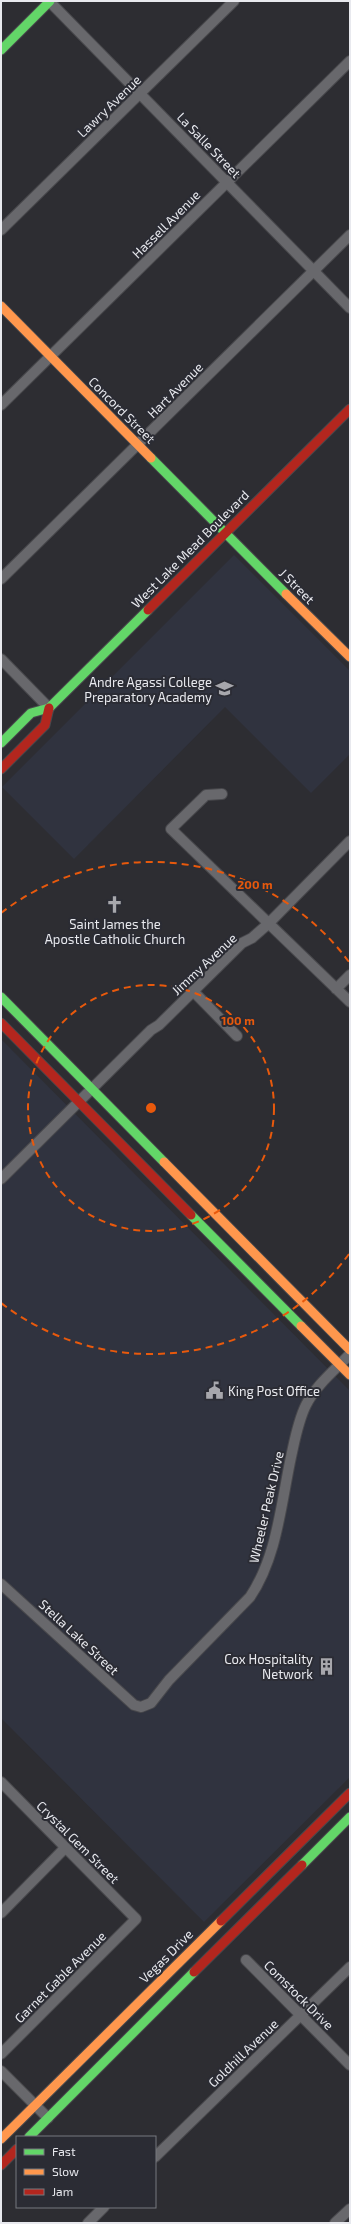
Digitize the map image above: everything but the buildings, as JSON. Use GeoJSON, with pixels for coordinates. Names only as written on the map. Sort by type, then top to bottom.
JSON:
{"type":"FeatureCollection","features":[{"type":"Feature","properties":{"kind":"main road"},"geometry":{"type":"LineString","coordinates":[[1,50],[50,1]]}},
{"type":"Feature","properties":{"kind":"main road","name":"Concord Street"},"geometry":{"type":"LineString","coordinates":[[1,306],[225,533]]}},
{"type":"Feature","properties":{"kind":"main road","name":"West Lake Mead Boulevard"},"geometry":{"type":"LineString","coordinates":[[1,743],[31,714],[49,708],[350,409]]}},
{"type":"Feature","properties":{"kind":"main road","name":"J Street"},"geometry":{"type":"LineString","coordinates":[[225,533],[350,656]]}},
{"type":"Feature","properties":{"kind":"main road","name":"West Lake Mead Boulevard"},"geometry":{"type":"LineString","coordinates":[[1,769],[45,725],[49,708]]}},
{"type":"Feature","properties":{"kind":"main road"},"geometry":{"type":"LineString","coordinates":[[1,997],[350,1350]]}},
{"type":"Feature","properties":{"kind":"main road"},"geometry":{"type":"LineString","coordinates":[[1,1014],[28,1036],[42,1038]]}},
{"type":"Feature","properties":{"kind":"main road"},"geometry":{"type":"LineString","coordinates":[[1,1023],[350,1375]]}},
{"type":"Feature","properties":{"kind":"main road","name":"Vegas Drive"},"geometry":{"type":"LineString","coordinates":[[1,2139],[350,1792]]}},
{"type":"Feature","properties":{"kind":"main road"},"geometry":{"type":"LineString","coordinates":[[30,2136],[350,1817]]}},
{"type":"Feature","properties":{"kind":"main road"},"geometry":{"type":"LineString","coordinates":[[265,1877],[278,1890]]}},
{"type":"Feature","properties":{"kind":"main road"},"geometry":{"type":"LineString","coordinates":[[1,2165],[16,2150]]}},
{"type":"Feature","properties":{"kind":"street","name":"La Salle Street"},"geometry":{"type":"LineString","coordinates":[[50,1],[350,308]]}},
{"type":"Feature","properties":{"kind":"street","name":"Lawry Avenue"},"geometry":{"type":"LineString","coordinates":[[1,230],[234,1]]}},
{"type":"Feature","properties":{"kind":"street","name":"Hassell Avenue"},"geometry":{"type":"LineString","coordinates":[[1,405],[350,61]]}},
{"type":"Feature","properties":{"kind":"street","name":"Hart Avenue"},"geometry":{"type":"LineString","coordinates":[[1,579],[350,235]]}},
{"type":"Feature","properties":{"kind":"street"},"geometry":{"type":"LineString","coordinates":[[1,659],[49,708]]}},
{"type":"Feature","properties":{"kind":"street"},"geometry":{"type":"LineString","coordinates":[[222,794],[206,795],[171,829],[350,1002]]}},
{"type":"Feature","properties":{"kind":"street","name":"Jimmy Avenue"},"geometry":{"type":"LineString","coordinates":[[1,1179],[79,1100],[242,943],[252,938],[268,924],[350,841]]}},
{"type":"Feature","properties":{"kind":"street"},"geometry":{"type":"LineString","coordinates":[[336,989],[350,975]]}},
{"type":"Feature","properties":{"kind":"street"},"geometry":{"type":"LineString","coordinates":[[193,991],[237,1036]]}},
{"type":"Feature","properties":{"kind":"street","name":"Wheeler Peak Drive"},"geometry":{"type":"LineString","coordinates":[[141,1707],[151,1703],[168,1680],[250,1597],[259,1584],[268,1561],[297,1427],[309,1400],[320,1384],[350,1354]]}},
{"type":"Feature","properties":{"kind":"street","name":"Stella Lake Street"},"geometry":{"type":"LineString","coordinates":[[1,1584],[124,1697],[134,1705],[141,1707]]}},
{"type":"Feature","properties":{"kind":"street","name":"Crystal Gem Street"},"geometry":{"type":"LineString","coordinates":[[1,1782],[136,1919]]}},
{"type":"Feature","properties":{"kind":"street"},"geometry":{"type":"LineString","coordinates":[[1,1913],[65,1848]]}},
{"type":"Feature","properties":{"kind":"street","name":"Garnet Gable Avenue"},"geometry":{"type":"LineString","coordinates":[[1,2054],[136,1919]]}},
{"type":"Feature","properties":{"kind":"street","name":"Comstock Drive"},"geometry":{"type":"LineString","coordinates":[[246,1960],[350,2065]]}},
{"type":"Feature","properties":{"kind":"street","name":"Goldhill Avenue"},"geometry":{"type":"LineString","coordinates":[[156,2156],[350,1967]]}},
{"type":"Feature","properties":{"kind":"street"},"geometry":{"type":"LineString","coordinates":[[1,2071],[48,2118]]}},
{"type":"Feature","properties":{"kind":"street"},"geometry":{"type":"LineString","coordinates":[[88,2223],[103,2208]]}},
{"type":"Feature","properties":{"kind":"street"},"geometry":{"type":"LineString","coordinates":[[335,2223],[350,2209]]}},
{"type":"Feature","properties":{"kind":"shaded area","name":"Andre Agassi College Preparatory Academy"},"geometry":{"type":"Polygon","coordinates":[[[234,555],[350,671],[350,754],[311,793],[225,707],[74,859],[2,787],[234,555]]]}},
{"type":"Feature","properties":{"kind":"shaded area"},"geometry":{"type":"Polygon","coordinates":[[[1,1039],[350,1391],[350,1777],[204,1922],[1,1718],[1,1039]]]}},
{"type":"Feature","properties":{"kind":"traffic: fast"},"geometry":{"type":"LineString","coordinates":[[1,50],[50,1]]}},
{"type":"Feature","properties":{"kind":"traffic: fast"},"geometry":{"type":"LineString","coordinates":[[151,458],[286,594]]}},
{"type":"Feature","properties":{"kind":"traffic: fast"},"geometry":{"type":"LineString","coordinates":[[1,743],[31,713],[49,708],[148,610]]}},
{"type":"Feature","properties":{"kind":"traffic: fast"},"geometry":{"type":"LineString","coordinates":[[1,997],[164,1162]]}},
{"type":"Feature","properties":{"kind":"traffic: fast"},"geometry":{"type":"LineString","coordinates":[[191,1215],[301,1326]]}},
{"type":"Feature","properties":{"kind":"traffic: fast"},"geometry":{"type":"LineString","coordinates":[[302,1865],[350,1817]]}},
{"type":"Feature","properties":{"kind":"traffic: fast"},"geometry":{"type":"LineString","coordinates":[[30,2136],[194,1972]]}},
{"type":"Feature","properties":{"kind":"traffic: slow"},"geometry":{"type":"LineString","coordinates":[[1,306],[151,458]]}},
{"type":"Feature","properties":{"kind":"traffic: slow"},"geometry":{"type":"LineString","coordinates":[[286,594],[350,657]]}},
{"type":"Feature","properties":{"kind":"traffic: slow"},"geometry":{"type":"LineString","coordinates":[[164,1162],[350,1350]]}},
{"type":"Feature","properties":{"kind":"traffic: slow"},"geometry":{"type":"LineString","coordinates":[[301,1326],[350,1375]]}},
{"type":"Feature","properties":{"kind":"traffic: slow"},"geometry":{"type":"LineString","coordinates":[[1,2139],[221,1921]]}},
{"type":"Feature","properties":{"kind":"traffic: jam"},"geometry":{"type":"LineString","coordinates":[[148,610],[350,409]]}},
{"type":"Feature","properties":{"kind":"traffic: jam"},"geometry":{"type":"LineString","coordinates":[[1,769],[45,725],[49,708]]}},
{"type":"Feature","properties":{"kind":"traffic: jam"},"geometry":{"type":"LineString","coordinates":[[1,1023],[191,1215]]}},
{"type":"Feature","properties":{"kind":"traffic: jam"},"geometry":{"type":"LineString","coordinates":[[221,1921],[350,1793]]}},
{"type":"Feature","properties":{"kind":"traffic: jam"},"geometry":{"type":"LineString","coordinates":[[194,1972],[302,1865]]}},
{"type":"Feature","properties":{"kind":"traffic: jam"},"geometry":{"type":"LineString","coordinates":[[1,2165],[16,2150]]}},
{"type":"Feature","properties":{"kind":"place","name":"Andre Agassi College Preparatory Academy"},"geometry":{"type":"Point","coordinates":[225,689]}},
{"type":"Feature","properties":{"kind":"place","name":"Saint James the Apostle Catholic Church"},"geometry":{"type":"Point","coordinates":[115,905]}},
{"type":"Feature","properties":{"kind":"place","name":"King Post Office"},"geometry":{"type":"Point","coordinates":[215,1391]}},
{"type":"Feature","properties":{"kind":"place","name":"Cox Hospitality Network"},"geometry":{"type":"Point","coordinates":[326,1666]}}]}
